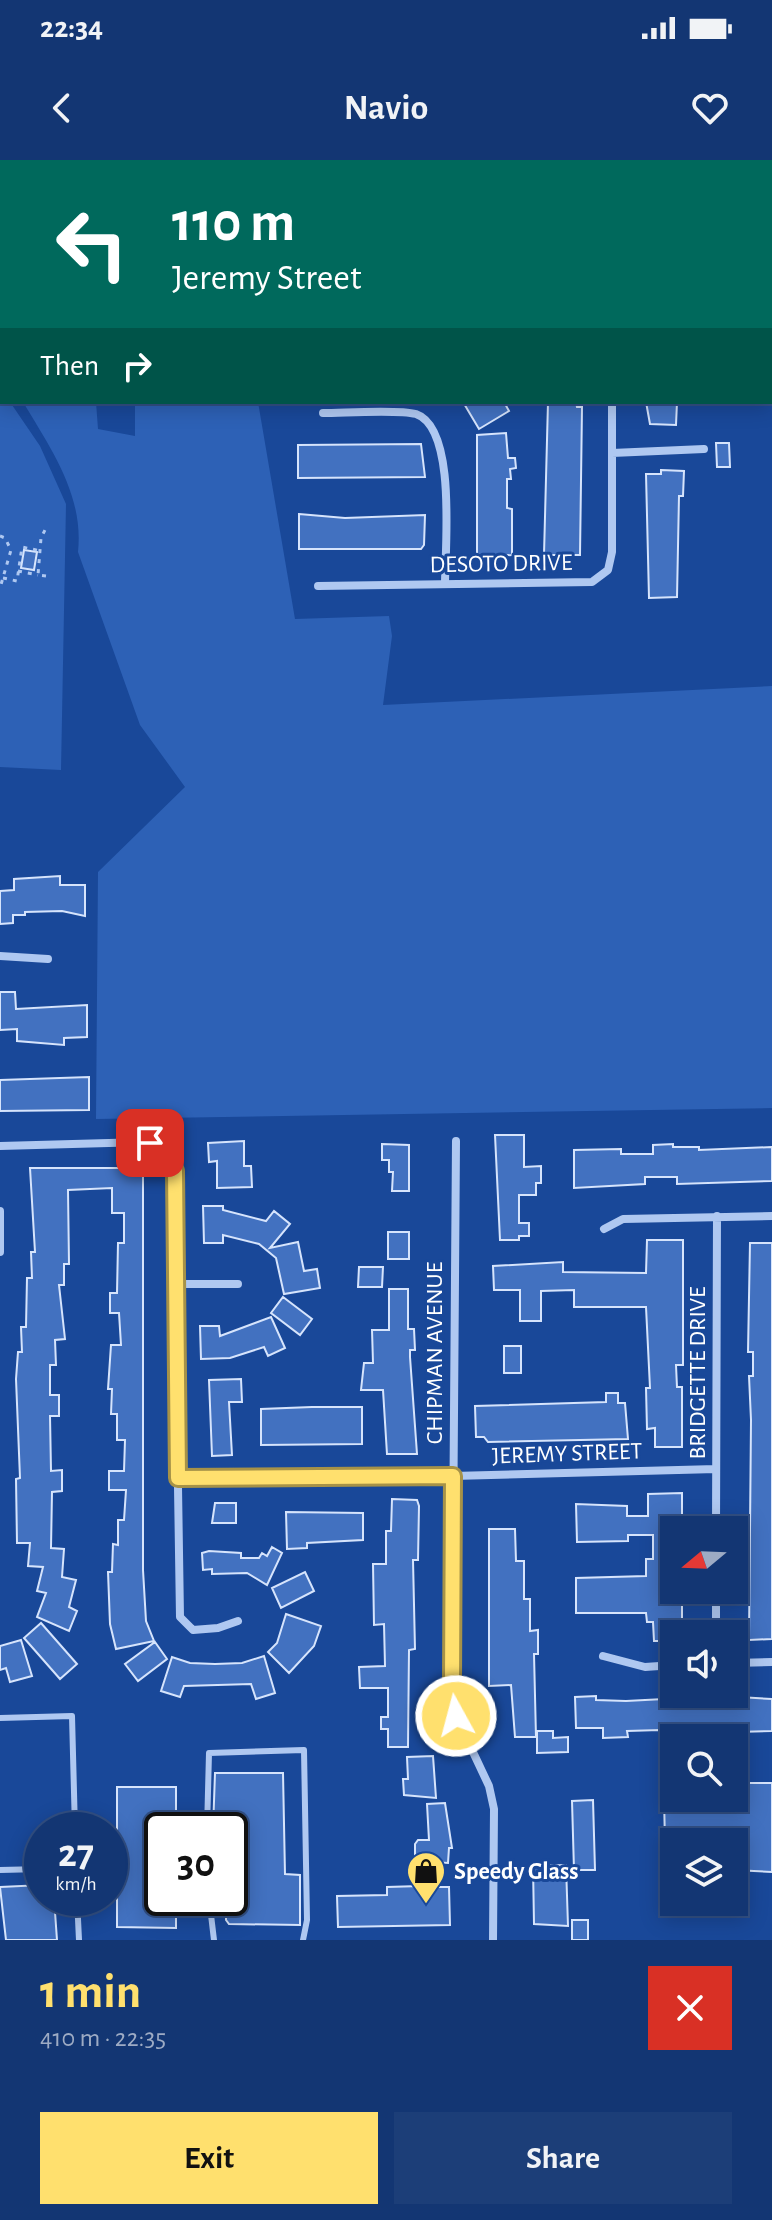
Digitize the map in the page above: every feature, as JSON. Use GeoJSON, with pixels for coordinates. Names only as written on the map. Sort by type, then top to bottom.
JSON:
{"type":"FeatureCollection","features":[{"type":"Feature","properties":{"kind":"street","name":"DESOTO DRIVE"},"geometry":{"type":"LineString","coordinates":[[318,586],[592,582],[608,570],[612,552],[612,404]]}},
{"type":"Feature","properties":{"kind":"street"},"geometry":{"type":"LineString","coordinates":[[323,413],[416,414],[433,427],[444,456],[445,584]]}},
{"type":"Feature","properties":{"kind":"street"},"geometry":{"type":"LineString","coordinates":[[612,453],[704,449]]}},
{"type":"Feature","properties":{"kind":"street"},"geometry":{"type":"LineString","coordinates":[[0,956],[48,959]]}},
{"type":"Feature","properties":{"kind":"street","name":"CHIPMAN AVENUE"},"geometry":{"type":"LineString","coordinates":[[456,1141],[452,1685],[456,1716],[489,1786],[494,1809],[493,1940]]}},
{"type":"Feature","properties":{"kind":"street"},"geometry":{"type":"LineString","coordinates":[[0,1146],[145,1142],[162,1148],[171,1158],[175,1171],[180,1617],[193,1630],[218,1628],[238,1621]]}},
{"type":"Feature","properties":{"kind":"street"},"geometry":{"type":"LineString","coordinates":[[0,1211],[0,1252]]}},
{"type":"Feature","properties":{"kind":"street","name":"BRIDGETTE DRIVE"},"geometry":{"type":"LineString","coordinates":[[716,1516],[717,1216]]}},
{"type":"Feature","properties":{"kind":"street"},"geometry":{"type":"LineString","coordinates":[[604,1229],[623,1219],[772,1216]]}},
{"type":"Feature","properties":{"kind":"street"},"geometry":{"type":"LineString","coordinates":[[176,1284],[238,1284]]}},
{"type":"Feature","properties":{"kind":"street","name":"JEREMY STREET"},"geometry":{"type":"LineString","coordinates":[[178,1478],[453,1476],[716,1469]]}},
{"type":"Feature","properties":{"kind":"street"},"geometry":{"type":"LineString","coordinates":[[603,1656],[645,1667],[660,1666]]}},
{"type":"Feature","properties":{"kind":"street"},"geometry":{"type":"LineString","coordinates":[[748,1663],[772,1662]]}},
{"type":"Feature","properties":{"kind":"lane"},"geometry":{"type":"LineString","coordinates":[[0,1718],[72,1716],[75,1812]]}},
{"type":"Feature","properties":{"kind":"lane"},"geometry":{"type":"LineString","coordinates":[[207,1812],[209,1753],[304,1750],[307,1920],[303,1940]]}},
{"type":"Feature","properties":{"kind":"lane"},"geometry":{"type":"LineString","coordinates":[[0,1870],[24,1869]]}},
{"type":"Feature","properties":{"kind":"lane"},"geometry":{"type":"LineString","coordinates":[[78,1916],[79,1940]]}},
{"type":"Feature","properties":{"kind":"lane"},"geometry":{"type":"LineString","coordinates":[[211,1916],[214,1940]]}},
{"type":"Feature","properties":{"kind":"path"},"geometry":{"type":"LineString","coordinates":[[18,571],[41,577],[41,551],[46,528]]}},
{"type":"Feature","properties":{"kind":"path"},"geometry":{"type":"LineString","coordinates":[[0,536],[5,538],[11,550],[0,588]]}},
{"type":"Feature","properties":{"kind":"path"},"geometry":{"type":"LineString","coordinates":[[3,578],[17,581],[22,547],[41,551]]}},
{"type":"Feature","properties":{"kind":"shaded area"},"geometry":{"type":"Polygon","coordinates":[[[0,404],[11,404],[40,446],[66,504],[61,770],[0,767],[0,404]]]}},
{"type":"Feature","properties":{"kind":"shaded area"},"geometry":{"type":"Polygon","coordinates":[[[24,404],[96,404],[98,429],[135,436],[135,404],[258,404],[295,619],[389,616],[392,636],[383,705],[772,686],[772,1108],[96,1119],[98,872],[185,787],[140,725],[78,552],[76,511],[54,455],[24,404]]]}},
{"type":"Feature","properties":{"kind":"building"},"geometry":{"type":"Polygon","coordinates":[[[464,404],[505,404],[509,411],[479,429],[464,404]]]}},
{"type":"Feature","properties":{"kind":"building"},"geometry":{"type":"Polygon","coordinates":[[[548,404],[576,404],[582,407],[580,555],[544,555],[548,404]]]}},
{"type":"Feature","properties":{"kind":"building"},"geometry":{"type":"Polygon","coordinates":[[[646,404],[677,404],[676,425],[650,424],[646,404]]]}},
{"type":"Feature","properties":{"kind":"building"},"geometry":{"type":"Polygon","coordinates":[[[506,433],[508,458],[515,458],[516,468],[510,469],[511,479],[507,479],[507,508],[512,509],[512,555],[482,556],[477,553],[477,435],[506,433]]]}},
{"type":"Feature","properties":{"kind":"building"},"geometry":{"type":"Polygon","coordinates":[[[716,443],[729,443],[730,467],[717,467],[716,443]]]}},
{"type":"Feature","properties":{"kind":"building"},"geometry":{"type":"Polygon","coordinates":[[[421,444],[425,477],[298,478],[298,445],[421,444]]]}},
{"type":"Feature","properties":{"kind":"building"},"geometry":{"type":"Polygon","coordinates":[[[661,470],[684,471],[683,496],[679,496],[677,597],[649,598],[646,474],[661,474],[661,470]]]}},
{"type":"Feature","properties":{"kind":"building"},"geometry":{"type":"Polygon","coordinates":[[[299,514],[345,518],[425,515],[424,545],[421,549],[299,549],[299,514]]]}},
{"type":"Feature","properties":{"kind":"building"},"geometry":{"type":"Polygon","coordinates":[[[24,550],[37,552],[34,570],[21,568],[24,550]]]}},
{"type":"Feature","properties":{"kind":"building"},"geometry":{"type":"Polygon","coordinates":[[[60,876],[60,885],[85,885],[85,916],[62,911],[25,912],[25,915],[13,915],[13,923],[0,924],[0,891],[14,890],[14,879],[60,876]]]}},
{"type":"Feature","properties":{"kind":"building"},"geometry":{"type":"Polygon","coordinates":[[[0,992],[15,992],[16,1009],[87,1005],[87,1037],[64,1038],[64,1045],[17,1041],[17,1029],[0,1030],[0,992]]]}},
{"type":"Feature","properties":{"kind":"building"},"geometry":{"type":"Polygon","coordinates":[[[89,1077],[89,1110],[0,1111],[0,1080],[89,1077]]]}},
{"type":"Feature","properties":{"kind":"building"},"geometry":{"type":"Polygon","coordinates":[[[495,1135],[524,1135],[524,1167],[541,1166],[541,1183],[536,1183],[536,1195],[519,1195],[519,1223],[529,1223],[529,1236],[519,1236],[519,1240],[500,1240],[495,1135]]]}},
{"type":"Feature","properties":{"kind":"building"},"geometry":{"type":"Polygon","coordinates":[[[244,1141],[244,1166],[251,1166],[252,1187],[217,1188],[217,1161],[209,1162],[208,1143],[244,1141]]]}},
{"type":"Feature","properties":{"kind":"building"},"geometry":{"type":"Polygon","coordinates":[[[382,1144],[409,1145],[409,1191],[392,1191],[393,1172],[389,1172],[389,1160],[382,1160],[382,1144]]]}},
{"type":"Feature","properties":{"kind":"building"},"geometry":{"type":"Polygon","coordinates":[[[673,1144],[673,1147],[699,1147],[699,1150],[772,1147],[772,1181],[677,1184],[677,1177],[645,1177],[645,1184],[574,1188],[574,1150],[621,1149],[621,1154],[653,1154],[653,1145],[673,1144]]]}},
{"type":"Feature","properties":{"kind":"building"},"geometry":{"type":"Polygon","coordinates":[[[30,1168],[143,1168],[143,1570],[146,1621],[154,1641],[116,1649],[110,1624],[108,1572],[112,1572],[113,1544],[118,1545],[118,1520],[124,1520],[126,1490],[109,1490],[109,1471],[124,1471],[125,1440],[117,1440],[117,1414],[111,1414],[112,1389],[108,1389],[111,1345],[121,1345],[119,1313],[110,1313],[110,1293],[117,1293],[118,1243],[124,1243],[124,1213],[112,1213],[112,1188],[68,1190],[69,1264],[64,1264],[64,1285],[59,1285],[65,1339],[55,1340],[56,1365],[50,1365],[50,1395],[59,1395],[59,1416],[50,1416],[51,1471],[62,1470],[62,1491],[52,1492],[51,1548],[64,1549],[62,1577],[76,1580],[69,1607],[77,1611],[69,1631],[37,1617],[46,1593],[37,1591],[43,1567],[28,1566],[30,1543],[17,1543],[16,1479],[20,1478],[16,1379],[18,1352],[22,1352],[21,1327],[26,1327],[27,1278],[32,1278],[31,1252],[35,1252],[30,1168]]]}},
{"type":"Feature","properties":{"kind":"building"},"geometry":{"type":"Polygon","coordinates":[[[203,1206],[223,1206],[223,1210],[266,1221],[274,1211],[290,1224],[270,1248],[298,1242],[304,1271],[317,1269],[320,1288],[284,1294],[276,1258],[259,1244],[223,1235],[223,1243],[204,1243],[203,1206]]]}},
{"type":"Feature","properties":{"kind":"building"},"geometry":{"type":"Polygon","coordinates":[[[388,1232],[409,1232],[409,1259],[388,1259],[388,1232]]]}},
{"type":"Feature","properties":{"kind":"building"},"geometry":{"type":"Polygon","coordinates":[[[647,1240],[683,1240],[683,1365],[676,1365],[677,1387],[682,1387],[682,1447],[655,1447],[655,1428],[647,1429],[646,1388],[650,1388],[646,1307],[574,1307],[574,1290],[541,1291],[541,1321],[520,1321],[520,1290],[494,1290],[493,1266],[563,1262],[563,1272],[646,1273],[647,1240]]]}},
{"type":"Feature","properties":{"kind":"building"},"geometry":{"type":"Polygon","coordinates":[[[750,1243],[772,1243],[772,1639],[749,1640],[749,1376],[753,1376],[753,1352],[748,1352],[750,1243]]]}},
{"type":"Feature","properties":{"kind":"building"},"geometry":{"type":"Polygon","coordinates":[[[359,1267],[383,1267],[382,1287],[358,1287],[359,1267]]]}},
{"type":"Feature","properties":{"kind":"building"},"geometry":{"type":"Polygon","coordinates":[[[389,1289],[408,1289],[408,1329],[414,1329],[415,1350],[410,1350],[410,1357],[417,1454],[387,1454],[383,1390],[361,1390],[364,1363],[373,1363],[372,1330],[389,1330],[389,1289]]]}},
{"type":"Feature","properties":{"kind":"building"},"geometry":{"type":"Polygon","coordinates":[[[283,1297],[312,1319],[300,1335],[271,1313],[283,1297]]]}},
{"type":"Feature","properties":{"kind":"building"},"geometry":{"type":"Polygon","coordinates":[[[271,1317],[285,1348],[268,1356],[264,1347],[230,1358],[201,1359],[200,1326],[219,1326],[220,1336],[271,1317]]]}},
{"type":"Feature","properties":{"kind":"building"},"geometry":{"type":"Polygon","coordinates":[[[504,1346],[521,1346],[521,1373],[504,1373],[504,1346]]]}},
{"type":"Feature","properties":{"kind":"building"},"geometry":{"type":"Polygon","coordinates":[[[241,1379],[242,1402],[229,1402],[232,1455],[212,1456],[209,1380],[241,1379]]]}},
{"type":"Feature","properties":{"kind":"building"},"geometry":{"type":"Polygon","coordinates":[[[606,1393],[618,1393],[618,1403],[625,1403],[628,1439],[488,1442],[484,1437],[476,1437],[475,1406],[606,1402],[606,1393]]]}},
{"type":"Feature","properties":{"kind":"building"},"geometry":{"type":"Polygon","coordinates":[[[362,1407],[362,1444],[261,1445],[261,1409],[362,1407]]]}},
{"type":"Feature","properties":{"kind":"building"},"geometry":{"type":"Polygon","coordinates":[[[682,1493],[682,1516],[660,1516],[660,1604],[682,1604],[682,1620],[660,1620],[660,1641],[654,1641],[653,1622],[647,1622],[646,1613],[576,1613],[576,1578],[646,1576],[646,1559],[653,1559],[653,1535],[628,1535],[628,1541],[577,1542],[576,1504],[627,1506],[627,1516],[648,1516],[648,1494],[682,1493]]]}},
{"type":"Feature","properties":{"kind":"building"},"geometry":{"type":"Polygon","coordinates":[[[392,1499],[417,1500],[419,1506],[418,1560],[413,1560],[415,1649],[409,1650],[408,1747],[388,1747],[388,1729],[381,1729],[381,1717],[388,1717],[388,1688],[360,1688],[359,1667],[385,1666],[384,1624],[374,1625],[373,1564],[386,1564],[386,1531],[391,1531],[392,1499]]]}},
{"type":"Feature","properties":{"kind":"building"},"geometry":{"type":"Polygon","coordinates":[[[215,1503],[236,1503],[236,1523],[212,1523],[215,1503]]]}},
{"type":"Feature","properties":{"kind":"building"},"geometry":{"type":"Polygon","coordinates":[[[286,1512],[363,1513],[363,1540],[307,1543],[307,1548],[287,1549],[286,1512]]]}},
{"type":"Feature","properties":{"kind":"building"},"geometry":{"type":"Polygon","coordinates":[[[489,1529],[515,1529],[516,1561],[524,1561],[524,1599],[530,1599],[530,1631],[538,1630],[538,1654],[534,1654],[536,1737],[515,1737],[511,1685],[489,1686],[489,1529]]]}},
{"type":"Feature","properties":{"kind":"building"},"geometry":{"type":"Polygon","coordinates":[[[272,1547],[282,1553],[267,1585],[247,1573],[212,1574],[212,1569],[203,1570],[202,1553],[241,1553],[241,1558],[259,1558],[262,1553],[267,1556],[272,1547]]]}},
{"type":"Feature","properties":{"kind":"building"},"geometry":{"type":"Polygon","coordinates":[[[305,1572],[314,1591],[281,1608],[272,1588],[305,1572]]]}},
{"type":"Feature","properties":{"kind":"building"},"geometry":{"type":"Polygon","coordinates":[[[286,1614],[321,1626],[314,1646],[289,1673],[268,1652],[277,1643],[286,1614]]]}},
{"type":"Feature","properties":{"kind":"building"},"geometry":{"type":"Polygon","coordinates":[[[41,1623],[77,1664],[60,1679],[24,1638],[41,1623]]]}},
{"type":"Feature","properties":{"kind":"building"},"geometry":{"type":"Polygon","coordinates":[[[21,1640],[32,1676],[10,1682],[6,1668],[0,1670],[0,1646],[21,1640]]]}},
{"type":"Feature","properties":{"kind":"building"},"geometry":{"type":"Polygon","coordinates":[[[155,1642],[167,1659],[138,1681],[125,1664],[155,1642]]]}},
{"type":"Feature","properties":{"kind":"building"},"geometry":{"type":"Polygon","coordinates":[[[264,1656],[275,1693],[256,1699],[251,1684],[184,1686],[180,1697],[161,1691],[172,1657],[190,1663],[215,1664],[242,1663],[264,1656]]]}},
{"type":"Feature","properties":{"kind":"building"},"geometry":{"type":"Polygon","coordinates":[[[596,1696],[596,1700],[626,1701],[660,1699],[660,1708],[748,1708],[748,1698],[772,1699],[772,1731],[748,1732],[748,1724],[660,1724],[660,1730],[627,1731],[628,1737],[603,1738],[603,1728],[576,1728],[575,1697],[596,1696]]]}},
{"type":"Feature","properties":{"kind":"building"},"geometry":{"type":"Polygon","coordinates":[[[537,1731],[553,1731],[553,1738],[568,1737],[568,1752],[537,1753],[537,1731]]]}},
{"type":"Feature","properties":{"kind":"building"},"geometry":{"type":"Polygon","coordinates":[[[433,1756],[436,1798],[404,1795],[403,1779],[408,1779],[407,1757],[433,1756]]]}},
{"type":"Feature","properties":{"kind":"building"},"geometry":{"type":"Polygon","coordinates":[[[215,1773],[283,1773],[285,1874],[300,1875],[300,1925],[229,1924],[226,1916],[248,1916],[248,1812],[214,1812],[215,1773]]]}},
{"type":"Feature","properties":{"kind":"building"},"geometry":{"type":"Polygon","coordinates":[[[748,1783],[772,1783],[772,1872],[748,1871],[748,1828],[665,1828],[664,1812],[748,1812],[748,1783]]]}},
{"type":"Feature","properties":{"kind":"building"},"geometry":{"type":"Polygon","coordinates":[[[117,1787],[176,1787],[176,1812],[144,1812],[144,1916],[176,1916],[176,1928],[117,1927],[117,1916],[128,1916],[128,1812],[117,1812],[117,1787]]]}},
{"type":"Feature","properties":{"kind":"building"},"geometry":{"type":"Polygon","coordinates":[[[593,1800],[595,1870],[574,1870],[572,1801],[593,1800]]]}},
{"type":"Feature","properties":{"kind":"building"},"geometry":{"type":"Polygon","coordinates":[[[445,1803],[452,1848],[449,1848],[448,1863],[435,1862],[436,1887],[449,1887],[450,1925],[338,1927],[337,1896],[387,1895],[387,1887],[420,1886],[421,1862],[415,1862],[415,1844],[418,1840],[429,1840],[427,1804],[445,1803]]]}},
{"type":"Feature","properties":{"kind":"building"},"geometry":{"type":"Polygon","coordinates":[[[566,1865],[568,1926],[534,1924],[533,1866],[566,1865]]]}},
{"type":"Feature","properties":{"kind":"building"},"geometry":{"type":"Polygon","coordinates":[[[24,1886],[24,1916],[55,1916],[57,1940],[6,1940],[0,1887],[24,1886]]]}},
{"type":"Feature","properties":{"kind":"building"},"geometry":{"type":"Polygon","coordinates":[[[572,1920],[588,1920],[588,1940],[572,1940],[572,1920]]]}},
{"type":"Feature","properties":{"kind":"place","name":"Speedy Glass"},"geometry":{"type":"Point","coordinates":[426,1905]}},
{"type":"Feature","properties":{"kind":"route"},"geometry":{"type":"LineString","coordinates":[[150,1143],[169,1155],[175,1171],[178,1478],[453,1476],[452,1685],[456,1716]]}}]}
